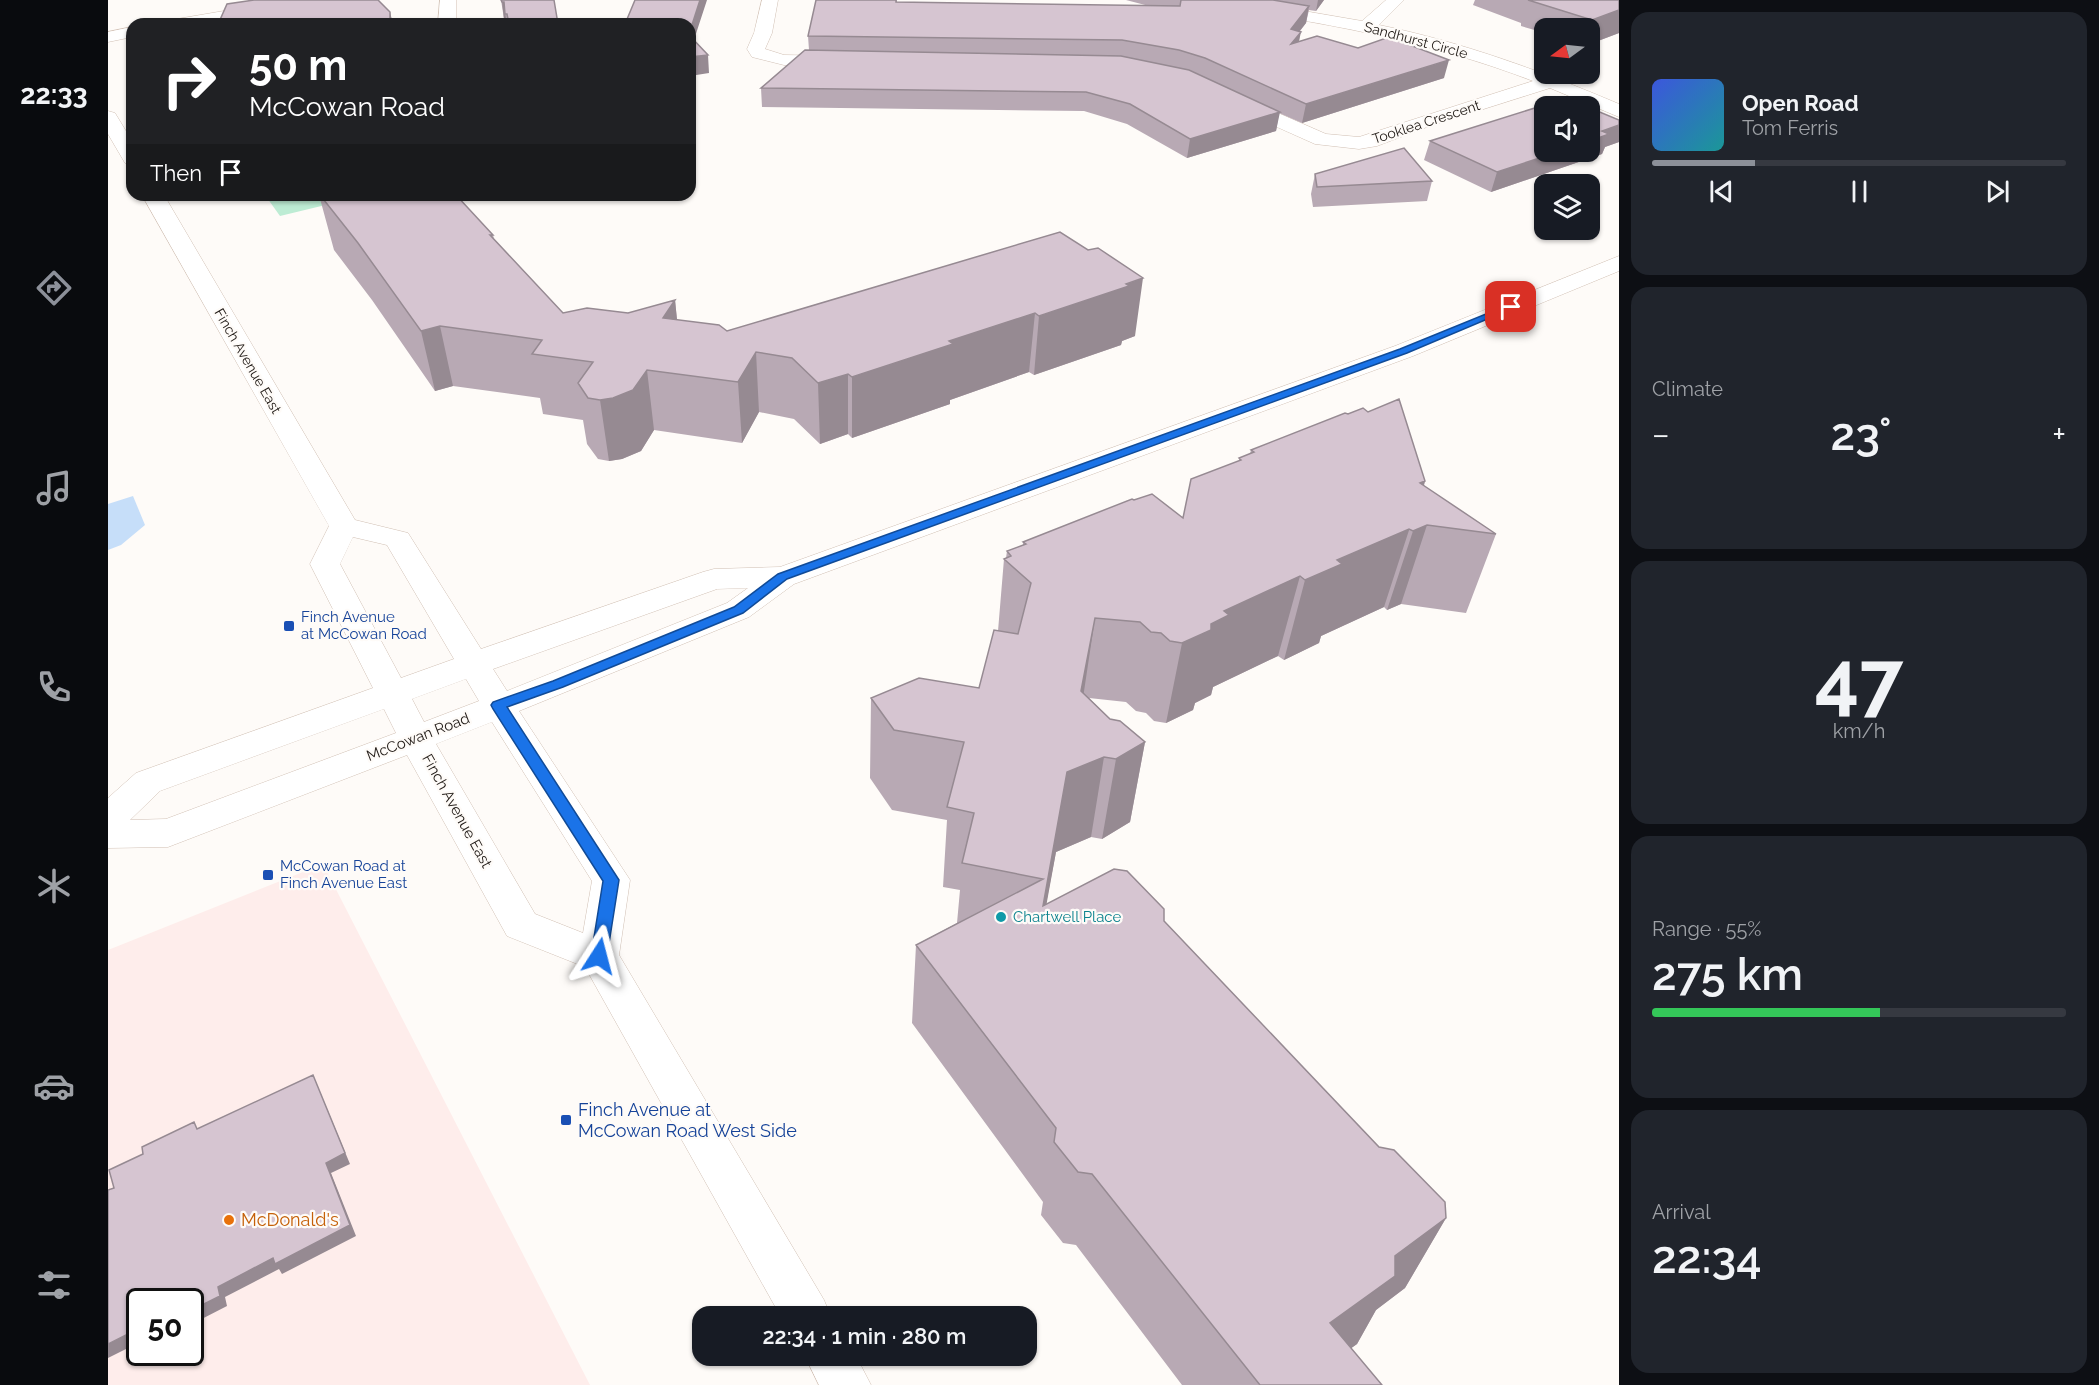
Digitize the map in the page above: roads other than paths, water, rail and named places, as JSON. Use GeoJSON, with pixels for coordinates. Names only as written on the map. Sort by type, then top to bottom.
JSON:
{"type":"FeatureCollection","features":[{"type":"Feature","properties":{"kind":"main road"},"geometry":{"type":"LineString","coordinates":[[212,18],[319,0]]}},
{"type":"Feature","properties":{"kind":"main road"},"geometry":{"type":"LineString","coordinates":[[447,18],[448,0]]}},
{"type":"Feature","properties":{"kind":"main road"},"geometry":{"type":"LineString","coordinates":[[770,0],[763,33],[756,49],[758,53],[772,58],[800,62],[859,62]]}},
{"type":"Feature","properties":{"kind":"main road","name":"Sandhurst Circle"},"geometry":{"type":"LineString","coordinates":[[1204,0],[1366,27],[1492,61],[1534,76]]}},
{"type":"Feature","properties":{"kind":"main road"},"geometry":{"type":"LineString","coordinates":[[1366,27],[1396,0]]}},
{"type":"Feature","properties":{"kind":"main road"},"geometry":{"type":"LineString","coordinates":[[108,37],[126,33]]}},
{"type":"Feature","properties":{"kind":"main road","name":"Tooklea Crescent"},"geometry":{"type":"LineString","coordinates":[[1224,96],[1322,140],[1359,143],[1370,142],[1420,123],[1544,84]]}},
{"type":"Feature","properties":{"kind":"main road","name":"Sandhurst Circle"},"geometry":{"type":"LineString","coordinates":[[1555,84],[1619,111]]}},
{"type":"Feature","properties":{"kind":"main road"},"geometry":{"type":"LineString","coordinates":[[108,117],[126,148]]}},
{"type":"Feature","properties":{"kind":"main road","name":"Finch Avenue East"},"geometry":{"type":"LineString","coordinates":[[156,201],[344,526],[325,564],[392,694],[417,737],[443,791],[521,925],[599,956]]}},
{"type":"Feature","properties":{"kind":"main road","name":"McCowan Road"},"geometry":{"type":"LineString","coordinates":[[108,834],[168,833],[558,684],[738,610],[783,577],[1404,351],[1619,263]]}},
{"type":"Feature","properties":{"kind":"main road"},"geometry":{"type":"LineString","coordinates":[[344,526],[398,539],[498,705],[611,880],[599,956],[801,1306]]}},
{"type":"Feature","properties":{"kind":"main road","name":"McCowan Road"},"geometry":{"type":"LineString","coordinates":[[108,819],[148,782],[473,663],[714,579],[783,577]]}},
{"type":"Feature","properties":{"kind":"main road"},"geometry":{"type":"LineString","coordinates":[[835,1366],[846,1385]]}},
{"type":"Feature","properties":{"kind":"water"},"geometry":{"type":"Polygon","coordinates":[[[133,496],[145,525],[121,545],[108,550],[108,504],[133,496]]]}},
{"type":"Feature","properties":{"kind":"place","name":"Finch Avenue at McCowan Road"},"geometry":{"type":"Point","coordinates":[289,626]}},
{"type":"Feature","properties":{"kind":"place","name":"McCowan Road at Finch Avenue East"},"geometry":{"type":"Point","coordinates":[268,875]}},
{"type":"Feature","properties":{"kind":"place","name":"Chartwell Place"},"geometry":{"type":"Point","coordinates":[1001,917]}},
{"type":"Feature","properties":{"kind":"place","name":"Finch Avenue at McCowan Road West Side"},"geometry":{"type":"Point","coordinates":[566,1120]}},
{"type":"Feature","properties":{"kind":"place","name":"McDonald's"},"geometry":{"type":"Point","coordinates":[229,1220]}}]}
